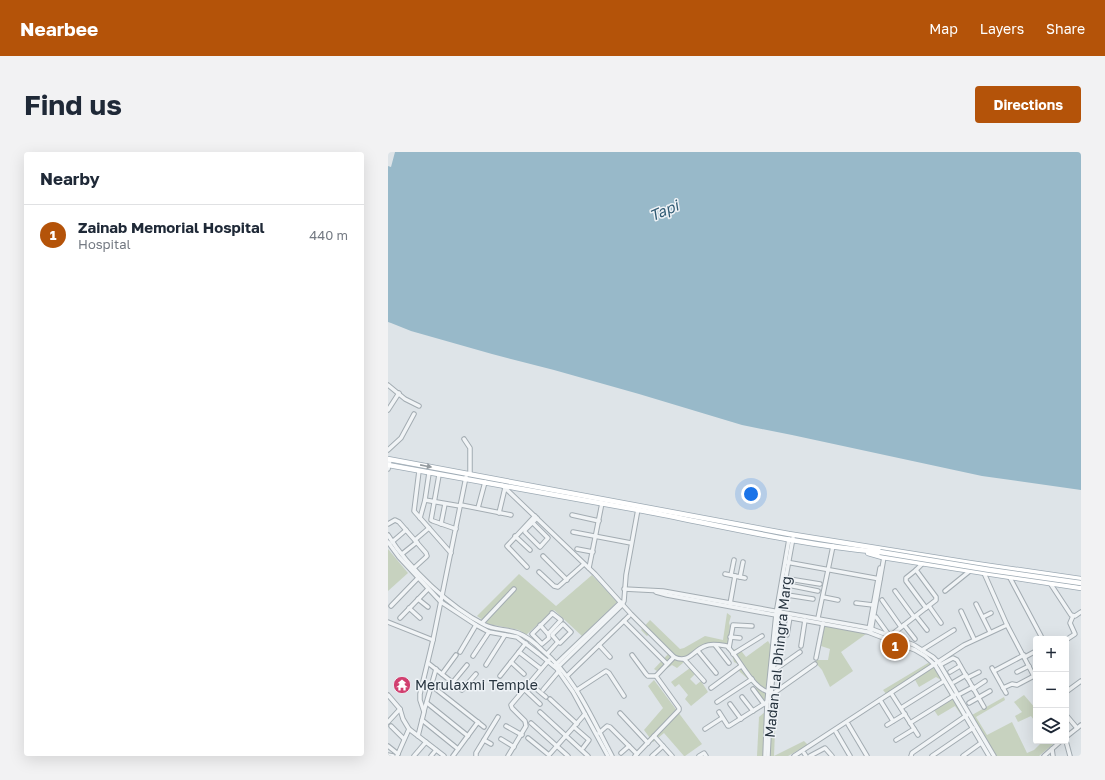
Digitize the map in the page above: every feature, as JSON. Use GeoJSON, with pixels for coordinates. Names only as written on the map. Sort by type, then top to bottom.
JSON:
{"type":"FeatureCollection","features":[{"type":"Feature","properties":{"kind":"main road"},"geometry":{"type":"LineString","coordinates":[[389,459],[602,504],[638,507]]}},
{"type":"Feature","properties":{"kind":"main road"},"geometry":{"type":"LineString","coordinates":[[388,467],[429,473],[467,476],[485,482],[638,507],[923,563],[1081,588]]}},
{"type":"Feature","properties":{"kind":"main road"},"geometry":{"type":"LineString","coordinates":[[791,537],[1081,581]]}},
{"type":"Feature","properties":{"kind":"main road"},"geometry":{"type":"LineString","coordinates":[[882,555],[1081,581]]}},
{"type":"Feature","properties":{"kind":"main road"},"geometry":{"type":"LineString","coordinates":[[970,563],[970,570]]}},
{"type":"Feature","properties":{"kind":"main road"},"geometry":{"type":"LineString","coordinates":[[976,564],[980,566],[1081,581]]}},
{"type":"Feature","properties":{"kind":"street"},"geometry":{"type":"LineString","coordinates":[[388,385],[399,394],[419,406]]}},
{"type":"Feature","properties":{"kind":"street"},"geometry":{"type":"LineString","coordinates":[[388,410],[399,394]]}},
{"type":"Feature","properties":{"kind":"street"},"geometry":{"type":"LineString","coordinates":[[388,450],[401,438],[414,414]]}},
{"type":"Feature","properties":{"kind":"street"},"geometry":{"type":"LineString","coordinates":[[424,712],[420,700],[420,694],[433,640],[467,476],[470,448],[464,439]]}},
{"type":"Feature","properties":{"kind":"street"},"geometry":{"type":"LineString","coordinates":[[388,467],[389,459]]}},
{"type":"Feature","properties":{"kind":"street"},"geometry":{"type":"LineString","coordinates":[[419,471],[413,508],[415,514],[451,553]]}},
{"type":"Feature","properties":{"kind":"street"},"geometry":{"type":"LineString","coordinates":[[420,518],[425,500],[429,473]]}},
{"type":"Feature","properties":{"kind":"street"},"geometry":{"type":"LineString","coordinates":[[439,474],[431,520],[456,529]]}},
{"type":"Feature","properties":{"kind":"street"},"geometry":{"type":"LineString","coordinates":[[478,508],[485,482]]}},
{"type":"Feature","properties":{"kind":"street"},"geometry":{"type":"LineString","coordinates":[[499,513],[503,484]]}},
{"type":"Feature","properties":{"kind":"street"},"geometry":{"type":"LineString","coordinates":[[503,484],[589,568],[674,657],[684,659],[704,681]]}},
{"type":"Feature","properties":{"kind":"street"},"geometry":{"type":"LineString","coordinates":[[425,500],[478,508],[511,515]]}},
{"type":"Feature","properties":{"kind":"street"},"geometry":{"type":"LineString","coordinates":[[441,524],[445,504]]}},
{"type":"Feature","properties":{"kind":"street"},"geometry":{"type":"LineString","coordinates":[[589,568],[602,504]]}},
{"type":"Feature","properties":{"kind":"street"},"geometry":{"type":"LineString","coordinates":[[535,699],[558,667],[622,603],[638,507]]}},
{"type":"Feature","properties":{"kind":"street"},"geometry":{"type":"LineString","coordinates":[[572,516],[599,521]]}},
{"type":"Feature","properties":{"kind":"street"},"geometry":{"type":"LineString","coordinates":[[533,523],[549,537],[540,547],[524,532],[533,523],[536,517]]}},
{"type":"Feature","properties":{"kind":"street"},"geometry":{"type":"LineString","coordinates":[[527,567],[507,547],[536,517]]}},
{"type":"Feature","properties":{"kind":"street"},"geometry":{"type":"LineString","coordinates":[[388,524],[397,521],[426,553],[427,556],[414,568]]}},
{"type":"Feature","properties":{"kind":"street"},"geometry":{"type":"LineString","coordinates":[[402,554],[429,528]]}},
{"type":"Feature","properties":{"kind":"street"},"geometry":{"type":"LineString","coordinates":[[390,542],[406,530]]}},
{"type":"Feature","properties":{"kind":"street"},"geometry":{"type":"LineString","coordinates":[[573,532],[631,543]]}},
{"type":"Feature","properties":{"kind":"street"},"geometry":{"type":"LineString","coordinates":[[388,535],[390,542],[399,557],[441,602],[489,632],[517,637],[558,667],[567,676],[577,690],[612,756]]}},
{"type":"Feature","properties":{"kind":"street"},"geometry":{"type":"LineString","coordinates":[[516,536],[530,550]]}},
{"type":"Feature","properties":{"kind":"street","name":"Madan Lal Dhingra Marg"},"geometry":{"type":"LineString","coordinates":[[766,756],[767,703],[770,693],[778,613],[791,537]]}},
{"type":"Feature","properties":{"kind":"street"},"geometry":{"type":"LineString","coordinates":[[390,542],[442,596],[464,614],[490,627],[519,633],[540,646]]}},
{"type":"Feature","properties":{"kind":"street"},"geometry":{"type":"LineString","coordinates":[[818,618],[833,546]]}},
{"type":"Feature","properties":{"kind":"street"},"geometry":{"type":"LineString","coordinates":[[577,549],[592,552]]}},
{"type":"Feature","properties":{"kind":"street"},"geometry":{"type":"LineString","coordinates":[[870,630],[882,555]]}},
{"type":"Feature","properties":{"kind":"street"},"geometry":{"type":"LineString","coordinates":[[543,556],[567,580]]}},
{"type":"Feature","properties":{"kind":"street"},"geometry":{"type":"LineString","coordinates":[[730,605],[734,560]]}},
{"type":"Feature","properties":{"kind":"street"},"geometry":{"type":"LineString","coordinates":[[740,577],[743,562]]}},
{"type":"Feature","properties":{"kind":"street"},"geometry":{"type":"LineString","coordinates":[[786,562],[879,579]]}},
{"type":"Feature","properties":{"kind":"street"},"geometry":{"type":"LineString","coordinates":[[923,563],[906,578],[906,581],[941,623]]}},
{"type":"Feature","properties":{"kind":"street"},"geometry":{"type":"LineString","coordinates":[[539,572],[556,587],[567,580],[584,564]]}},
{"type":"Feature","properties":{"kind":"street"},"geometry":{"type":"LineString","coordinates":[[733,566],[742,568]]}},
{"type":"Feature","properties":{"kind":"street"},"geometry":{"type":"LineString","coordinates":[[889,638],[936,600],[936,597],[916,570]]}},
{"type":"Feature","properties":{"kind":"street"},"geometry":{"type":"LineString","coordinates":[[945,591],[970,570]]}},
{"type":"Feature","properties":{"kind":"street"},"geometry":{"type":"LineString","coordinates":[[984,572],[1007,625],[1033,674]]}},
{"type":"Feature","properties":{"kind":"street"},"geometry":{"type":"LineString","coordinates":[[725,574],[746,578]]}},
{"type":"Feature","properties":{"kind":"street"},"geometry":{"type":"LineString","coordinates":[[1009,576],[1042,636]]}},
{"type":"Feature","properties":{"kind":"street"},"geometry":{"type":"LineString","coordinates":[[391,606],[418,578]]}},
{"type":"Feature","properties":{"kind":"street"},"geometry":{"type":"LineString","coordinates":[[785,578],[820,584]]}},
{"type":"Feature","properties":{"kind":"street"},"geometry":{"type":"LineString","coordinates":[[785,578],[788,585],[818,592]]}},
{"type":"Feature","properties":{"kind":"street"},"geometry":{"type":"LineString","coordinates":[[806,589],[807,582]]}},
{"type":"Feature","properties":{"kind":"street"},"geometry":{"type":"LineString","coordinates":[[1050,583],[1073,616]]}},
{"type":"Feature","properties":{"kind":"street"},"geometry":{"type":"LineString","coordinates":[[400,618],[428,589]]}},
{"type":"Feature","properties":{"kind":"street"},"geometry":{"type":"LineString","coordinates":[[482,624],[514,589]]}},
{"type":"Feature","properties":{"kind":"street"},"geometry":{"type":"LineString","coordinates":[[624,589],[663,591],[730,605],[818,618],[870,630],[916,650],[938,664],[944,681],[956,695]]}},
{"type":"Feature","properties":{"kind":"street"},"geometry":{"type":"LineString","coordinates":[[895,591],[927,630]]}},
{"type":"Feature","properties":{"kind":"street"},"geometry":{"type":"LineString","coordinates":[[781,594],[813,599]]}},
{"type":"Feature","properties":{"kind":"street"},"geometry":{"type":"LineString","coordinates":[[822,597],[838,600]]}},
{"type":"Feature","properties":{"kind":"street"},"geometry":{"type":"LineString","coordinates":[[418,599],[428,607]]}},
{"type":"Feature","properties":{"kind":"street"},"geometry":{"type":"LineString","coordinates":[[882,600],[915,639]]}},
{"type":"Feature","properties":{"kind":"street"},"geometry":{"type":"LineString","coordinates":[[856,602],[874,605]]}},
{"type":"Feature","properties":{"kind":"street"},"geometry":{"type":"LineString","coordinates":[[976,604],[990,632]]}},
{"type":"Feature","properties":{"kind":"street"},"geometry":{"type":"LineString","coordinates":[[409,608],[420,618]]}},
{"type":"Feature","properties":{"kind":"street"},"geometry":{"type":"LineString","coordinates":[[961,611],[974,639]]}},
{"type":"Feature","properties":{"kind":"street"},"geometry":{"type":"LineString","coordinates":[[540,646],[549,638],[548,634],[561,620],[552,613],[532,634],[540,646],[547,654],[549,659]]}},
{"type":"Feature","properties":{"kind":"street"},"geometry":{"type":"LineString","coordinates":[[778,613],[805,620],[870,630]]}},
{"type":"Feature","properties":{"kind":"street"},"geometry":{"type":"LineString","coordinates":[[983,617],[991,613]]}},
{"type":"Feature","properties":{"kind":"street"},"geometry":{"type":"LineString","coordinates":[[1069,638],[1075,634],[1070,622],[1073,616],[1080,613],[1081,619]]}},
{"type":"Feature","properties":{"kind":"street"},"geometry":{"type":"LineString","coordinates":[[567,676],[629,616]]}},
{"type":"Feature","properties":{"kind":"street"},"geometry":{"type":"LineString","coordinates":[[787,635],[790,617]]}},
{"type":"Feature","properties":{"kind":"street"},"geometry":{"type":"LineString","coordinates":[[876,617],[889,638],[914,644],[938,664],[967,715],[994,756]]}},
{"type":"Feature","properties":{"kind":"street"},"geometry":{"type":"LineString","coordinates":[[801,646],[805,620]]}},
{"type":"Feature","properties":{"kind":"street"},"geometry":{"type":"LineString","coordinates":[[624,621],[667,664]]}},
{"type":"Feature","properties":{"kind":"street"},"geometry":{"type":"LineString","coordinates":[[388,622],[433,640]]}},
{"type":"Feature","properties":{"kind":"street"},"geometry":{"type":"LineString","coordinates":[[816,658],[823,623]]}},
{"type":"Feature","properties":{"kind":"street"},"geometry":{"type":"LineString","coordinates":[[547,654],[571,631],[563,624],[552,635],[558,642]]}},
{"type":"Feature","properties":{"kind":"street"},"geometry":{"type":"LineString","coordinates":[[729,648],[732,627],[734,624],[752,626]]}},
{"type":"Feature","properties":{"kind":"street"},"geometry":{"type":"LineString","coordinates":[[460,652],[476,625]]}},
{"type":"Feature","properties":{"kind":"street"},"geometry":{"type":"LineString","coordinates":[[794,756],[938,664],[974,639],[1007,625]]}},
{"type":"Feature","properties":{"kind":"street"},"geometry":{"type":"LineString","coordinates":[[540,626],[548,634]]}},
{"type":"Feature","properties":{"kind":"street"},"geometry":{"type":"LineString","coordinates":[[922,650],[954,630]]}},
{"type":"Feature","properties":{"kind":"street"},"geometry":{"type":"LineString","coordinates":[[473,656],[489,632]]}},
{"type":"Feature","properties":{"kind":"street"},"geometry":{"type":"LineString","coordinates":[[486,665],[505,635]]}},
{"type":"Feature","properties":{"kind":"street"},"geometry":{"type":"LineString","coordinates":[[733,654],[762,636]]}},
{"type":"Feature","properties":{"kind":"street"},"geometry":{"type":"LineString","coordinates":[[730,637],[740,638]]}},
{"type":"Feature","properties":{"kind":"street"},"geometry":{"type":"LineString","coordinates":[[500,676],[526,643]]}},
{"type":"Feature","properties":{"kind":"street"},"geometry":{"type":"LineString","coordinates":[[599,645],[610,656]]}},
{"type":"Feature","properties":{"kind":"street"},"geometry":{"type":"LineString","coordinates":[[684,659],[707,645],[726,646],[752,679],[763,690],[770,693],[774,693],[814,664]]}},
{"type":"Feature","properties":{"kind":"street"},"geometry":{"type":"LineString","coordinates":[[715,645],[729,663]]}},
{"type":"Feature","properties":{"kind":"street"},"geometry":{"type":"LineString","coordinates":[[698,651],[716,673]]}},
{"type":"Feature","properties":{"kind":"street"},"geometry":{"type":"LineString","coordinates":[[519,652],[541,669]]}},
{"type":"Feature","properties":{"kind":"street"},"geometry":{"type":"LineString","coordinates":[[772,672],[800,652]]}},
{"type":"Feature","properties":{"kind":"street"},"geometry":{"type":"LineString","coordinates":[[1006,693],[993,669],[1033,652]]}},
{"type":"Feature","properties":{"kind":"street"},"geometry":{"type":"LineString","coordinates":[[632,655],[648,676],[656,676],[674,657]]}},
{"type":"Feature","properties":{"kind":"street"},"geometry":{"type":"LineString","coordinates":[[442,674],[456,656]]}},
{"type":"Feature","properties":{"kind":"street"},"geometry":{"type":"LineString","coordinates":[[938,664],[953,658],[956,660],[984,707]]}},
{"type":"Feature","properties":{"kind":"street"},"geometry":{"type":"LineString","coordinates":[[508,756],[526,729],[526,723],[511,706],[549,659]]}},
{"type":"Feature","properties":{"kind":"street"},"geometry":{"type":"LineString","coordinates":[[511,662],[524,674]]}},
{"type":"Feature","properties":{"kind":"street"},"geometry":{"type":"LineString","coordinates":[[428,663],[462,690],[476,674]]}},
{"type":"Feature","properties":{"kind":"street"},"geometry":{"type":"LineString","coordinates":[[453,682],[467,665]]}},
{"type":"Feature","properties":{"kind":"street"},"geometry":{"type":"LineString","coordinates":[[711,688],[741,666]]}},
{"type":"Feature","properties":{"kind":"street"},"geometry":{"type":"LineString","coordinates":[[950,672],[960,666]]}},
{"type":"Feature","properties":{"kind":"street"},"geometry":{"type":"LineString","coordinates":[[1017,672],[1029,666]]}},
{"type":"Feature","properties":{"kind":"street"},"geometry":{"type":"LineString","coordinates":[[558,667],[608,756]]}},
{"type":"Feature","properties":{"kind":"street"},"geometry":{"type":"LineString","coordinates":[[418,736],[436,669]]}},
{"type":"Feature","properties":{"kind":"street"},"geometry":{"type":"LineString","coordinates":[[577,690],[606,671],[609,673],[624,696]]}},
{"type":"Feature","properties":{"kind":"street"},"geometry":{"type":"LineString","coordinates":[[954,682],[979,672]]}},
{"type":"Feature","properties":{"kind":"street"},"geometry":{"type":"LineString","coordinates":[[599,733],[607,726],[610,727],[636,755],[648,743],[678,712],[679,708],[656,676]]}},
{"type":"Feature","properties":{"kind":"street"},"geometry":{"type":"LineString","coordinates":[[717,702],[752,679]]}},
{"type":"Feature","properties":{"kind":"street"},"geometry":{"type":"LineString","coordinates":[[1003,688],[1012,684],[1017,685],[1033,679]]}},
{"type":"Feature","properties":{"kind":"street"},"geometry":{"type":"LineString","coordinates":[[901,708],[944,681]]}},
{"type":"Feature","properties":{"kind":"street"},"geometry":{"type":"LineString","coordinates":[[1069,690],[1081,681]]}},
{"type":"Feature","properties":{"kind":"street"},"geometry":{"type":"LineString","coordinates":[[910,723],[956,695],[985,682]]}},
{"type":"Feature","properties":{"kind":"street"},"geometry":{"type":"LineString","coordinates":[[530,683],[542,691],[589,740],[583,748]]}},
{"type":"Feature","properties":{"kind":"street"},"geometry":{"type":"LineString","coordinates":[[432,686],[484,727]]}},
{"type":"Feature","properties":{"kind":"street"},"geometry":{"type":"LineString","coordinates":[[719,712],[728,726],[767,703],[753,689]]}},
{"type":"Feature","properties":{"kind":"street"},"geometry":{"type":"LineString","coordinates":[[525,690],[540,704]]}},
{"type":"Feature","properties":{"kind":"street"},"geometry":{"type":"LineString","coordinates":[[969,703],[990,691]]}},
{"type":"Feature","properties":{"kind":"street"},"geometry":{"type":"LineString","coordinates":[[892,693],[918,735]]}},
{"type":"Feature","properties":{"kind":"street"},"geometry":{"type":"LineString","coordinates":[[388,695],[400,709],[403,719],[409,729],[444,756]]}},
{"type":"Feature","properties":{"kind":"street"},"geometry":{"type":"LineString","coordinates":[[742,697],[753,712]]}},
{"type":"Feature","properties":{"kind":"street"},"geometry":{"type":"LineString","coordinates":[[880,700],[893,721]]}},
{"type":"Feature","properties":{"kind":"street"},"geometry":{"type":"LineString","coordinates":[[427,703],[468,736]]}},
{"type":"Feature","properties":{"kind":"street"},"geometry":{"type":"LineString","coordinates":[[730,704],[741,719]]}},
{"type":"Feature","properties":{"kind":"street"},"geometry":{"type":"LineString","coordinates":[[388,722],[400,709]]}},
{"type":"Feature","properties":{"kind":"street"},"geometry":{"type":"LineString","coordinates":[[540,712],[588,756]]}},
{"type":"Feature","properties":{"kind":"street"},"geometry":{"type":"LineString","coordinates":[[620,713],[648,743]]}},
{"type":"Feature","properties":{"kind":"street"},"geometry":{"type":"LineString","coordinates":[[528,738],[545,755],[550,754],[585,714]]}},
{"type":"Feature","properties":{"kind":"street"},"geometry":{"type":"LineString","coordinates":[[887,725],[905,714]]}},
{"type":"Feature","properties":{"kind":"street"},"geometry":{"type":"LineString","coordinates":[[967,715],[972,728],[989,756]]}},
{"type":"Feature","properties":{"kind":"street"},"geometry":{"type":"LineString","coordinates":[[911,756],[912,753],[967,715]]}},
{"type":"Feature","properties":{"kind":"street"},"geometry":{"type":"LineString","coordinates":[[476,756],[476,753],[498,717]]}},
{"type":"Feature","properties":{"kind":"street"},"geometry":{"type":"LineString","coordinates":[[705,730],[722,718]]}},
{"type":"Feature","properties":{"kind":"street"},"geometry":{"type":"LineString","coordinates":[[1069,719],[1077,728]]}},
{"type":"Feature","properties":{"kind":"street"},"geometry":{"type":"LineString","coordinates":[[422,720],[458,749]]}},
{"type":"Feature","properties":{"kind":"street"},"geometry":{"type":"LineString","coordinates":[[453,756],[478,722]]}},
{"type":"Feature","properties":{"kind":"street"},"geometry":{"type":"LineString","coordinates":[[531,723],[568,756]]}},
{"type":"Feature","properties":{"kind":"street"},"geometry":{"type":"LineString","coordinates":[[848,724],[867,756]]}},
{"type":"Feature","properties":{"kind":"street"},"geometry":{"type":"LineString","coordinates":[[1069,735],[1081,725]]}},
{"type":"Feature","properties":{"kind":"street"},"geometry":{"type":"LineString","coordinates":[[391,726],[404,739]]}},
{"type":"Feature","properties":{"kind":"street"},"geometry":{"type":"LineString","coordinates":[[506,726],[522,735]]}},
{"type":"Feature","properties":{"kind":"street"},"geometry":{"type":"LineString","coordinates":[[932,756],[972,728]]}},
{"type":"Feature","properties":{"kind":"street"},"geometry":{"type":"LineString","coordinates":[[388,746],[397,755],[409,729]]}},
{"type":"Feature","properties":{"kind":"street"},"geometry":{"type":"LineString","coordinates":[[896,740],[914,729]]}},
{"type":"Feature","properties":{"kind":"street"},"geometry":{"type":"LineString","coordinates":[[836,732],[850,756]]}},
{"type":"Feature","properties":{"kind":"street"},"geometry":{"type":"LineString","coordinates":[[654,736],[672,756]]}},
{"type":"Feature","properties":{"kind":"street"},"geometry":{"type":"LineString","coordinates":[[501,739],[514,747]]}},
{"type":"Feature","properties":{"kind":"street"},"geometry":{"type":"LineString","coordinates":[[484,740],[491,744]]}},
{"type":"Feature","properties":{"kind":"street"},"geometry":{"type":"LineString","coordinates":[[414,756],[426,742]]}},
{"type":"Feature","properties":{"kind":"street"},"geometry":{"type":"LineString","coordinates":[[963,756],[981,743]]}},
{"type":"Feature","properties":{"kind":"street"},"geometry":{"type":"LineString","coordinates":[[1044,756],[1058,744]]}},
{"type":"Feature","properties":{"kind":"street"},"geometry":{"type":"LineString","coordinates":[[1067,744],[1070,756]]}},
{"type":"Feature","properties":{"kind":"street"},"geometry":{"type":"LineString","coordinates":[[621,753],[629,746]]}},
{"type":"Feature","properties":{"kind":"street"},"geometry":{"type":"LineString","coordinates":[[652,756],[663,746]]}},
{"type":"Feature","properties":{"kind":"street"},"geometry":{"type":"LineString","coordinates":[[810,756],[825,748],[832,756]]}},
{"type":"Feature","properties":{"kind":"street"},"geometry":{"type":"LineString","coordinates":[[1052,749],[1053,756]]}},
{"type":"Feature","properties":{"kind":"street"},"geometry":{"type":"LineString","coordinates":[[431,756],[436,750]]}},
{"type":"Feature","properties":{"kind":"street"},"geometry":{"type":"LineString","coordinates":[[699,756],[704,753],[706,756]]}},
{"type":"Feature","properties":{"kind":"street"},"geometry":{"type":"LineString","coordinates":[[388,755],[393,756]]}},
{"type":"Feature","properties":{"kind":"green space"},"geometry":{"type":"Polygon","coordinates":[[[388,549],[408,573],[388,591],[388,549]]]}},
{"type":"Feature","properties":{"kind":"green space"},"geometry":{"type":"Polygon","coordinates":[[[519,574],[556,606],[592,575],[617,602],[582,636],[554,610],[526,635],[519,630],[488,624],[477,616],[519,574]]]}},
{"type":"Feature","properties":{"kind":"green space"},"geometry":{"type":"Polygon","coordinates":[[[727,613],[731,616],[729,623],[728,644],[706,643],[685,657],[684,662],[677,668],[672,665],[660,673],[654,669],[670,652],[650,633],[647,636],[641,630],[650,620],[680,649],[705,636],[723,640],[727,613]]]}},
{"type":"Feature","properties":{"kind":"green space"},"geometry":{"type":"Polygon","coordinates":[[[827,625],[866,634],[841,652],[853,671],[830,687],[822,670],[815,662],[817,660],[828,660],[830,649],[821,646],[824,627],[827,625]]]}},
{"type":"Feature","properties":{"kind":"green space"},"geometry":{"type":"Polygon","coordinates":[[[768,641],[771,646],[766,699],[763,701],[755,690],[759,684],[752,677],[748,679],[740,672],[737,667],[738,664],[734,662],[732,655],[733,650],[739,648],[746,657],[768,641]]]}},
{"type":"Feature","properties":{"kind":"green space"},"geometry":{"type":"Polygon","coordinates":[[[928,663],[945,669],[971,713],[962,716],[955,706],[938,716],[932,707],[950,695],[941,680],[936,677],[919,687],[914,678],[887,695],[883,690],[928,663]]]}},
{"type":"Feature","properties":{"kind":"green space"},"geometry":{"type":"Polygon","coordinates":[[[690,668],[695,674],[690,679],[696,685],[701,681],[708,692],[691,706],[685,699],[688,695],[679,684],[675,687],[671,682],[690,668]]]}},
{"type":"Feature","properties":{"kind":"green space"},"geometry":{"type":"Polygon","coordinates":[[[654,680],[702,744],[685,756],[664,733],[653,742],[644,730],[663,708],[648,686],[654,680]]]}},
{"type":"Feature","properties":{"kind":"green space"},"geometry":{"type":"Polygon","coordinates":[[[1024,695],[1033,706],[1033,719],[1031,716],[1018,722],[1015,716],[1022,712],[1014,702],[1024,695]]]}},
{"type":"Feature","properties":{"kind":"green space"},"geometry":{"type":"Polygon","coordinates":[[[1004,697],[1005,700],[976,717],[987,735],[1012,722],[1027,753],[1034,750],[1040,744],[1053,744],[1039,756],[996,756],[972,715],[1004,697]]]}},
{"type":"Feature","properties":{"kind":"green space"},"geometry":{"type":"Polygon","coordinates":[[[772,707],[776,707],[774,756],[769,756],[772,707]]]}},
{"type":"Feature","properties":{"kind":"green space"},"geometry":{"type":"Polygon","coordinates":[[[765,712],[763,756],[757,756],[759,717],[765,712]]]}},
{"type":"Feature","properties":{"kind":"green space"},"geometry":{"type":"Polygon","coordinates":[[[804,741],[808,745],[788,756],[774,756],[804,741]]]}},
{"type":"Feature","properties":{"kind":"water","name":"Tapi"},"geometry":{"type":"Polygon","coordinates":[[[395,152],[1081,152],[1081,490],[982,476],[742,425],[639,394],[411,331],[388,322],[388,166],[391,167],[395,152]]]}},
{"type":"Feature","properties":{"kind":"place","name":"Zainab Memorial Hospital"},"geometry":{"type":"Point","coordinates":[895,646]}},
{"type":"Feature","properties":{"kind":"place","name":"Merulaxmi Temple"},"geometry":{"type":"Point","coordinates":[402,685]}}]}
